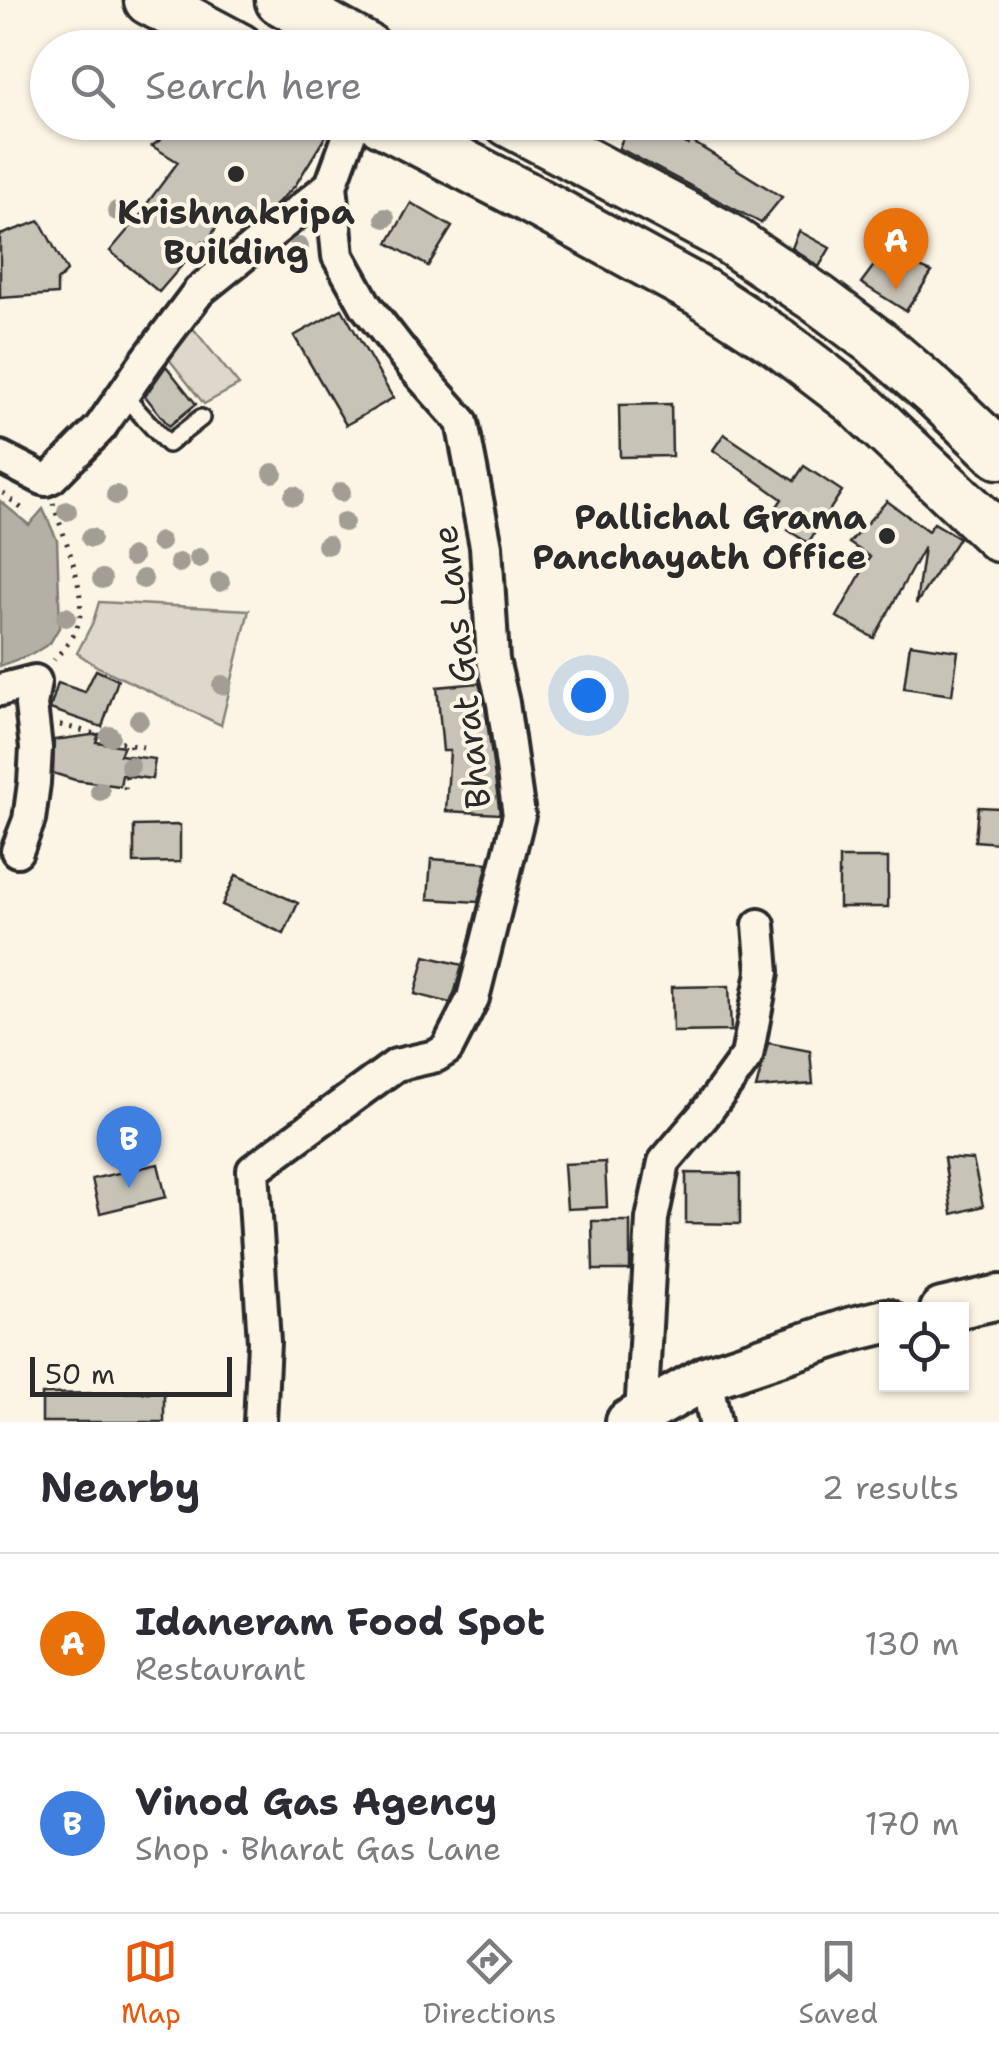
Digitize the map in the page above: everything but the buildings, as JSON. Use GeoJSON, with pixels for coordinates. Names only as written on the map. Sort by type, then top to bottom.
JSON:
{"type":"FeatureCollection","features":[{"type":"Feature","properties":{"kind":"main road"},"geometry":{"type":"LineString","coordinates":[[149,0],[205,30]]}},
{"type":"Feature","properties":{"kind":"main road"},"geometry":{"type":"LineString","coordinates":[[280,0],[334,30]]}},
{"type":"Feature","properties":{"kind":"main road"},"geometry":{"type":"LineString","coordinates":[[417,140],[700,292],[778,342],[854,400],[999,537]]}},
{"type":"Feature","properties":{"kind":"main road"},"geometry":{"type":"LineString","coordinates":[[543,140],[724,235],[803,288],[877,343],[999,454]]}},
{"type":"Feature","properties":{"kind":"main road"},"geometry":{"type":"LineString","coordinates":[[969,1304],[999,1297]]}},
{"type":"Feature","properties":{"kind":"main road"},"geometry":{"type":"LineString","coordinates":[[635,1419],[706,1378],[879,1323]]}},
{"type":"Feature","properties":{"kind":"street"},"geometry":{"type":"LineString","coordinates":[[4,472],[46,480],[52,476],[100,428],[200,291],[331,185],[347,140]]}},
{"type":"Feature","properties":{"kind":"street","name":"Bharat Gas Lane"},"geometry":{"type":"LineString","coordinates":[[260,1422],[264,1342],[253,1170],[396,1066],[436,1056],[447,1049],[473,998],[518,815],[503,704],[492,660],[486,546],[462,422],[415,370],[366,306],[338,256],[331,185]]}},
{"type":"Feature","properties":{"kind":"street"},"geometry":{"type":"LineString","coordinates":[[17,851],[29,820],[36,748],[20,691]]}},
{"type":"Feature","properties":{"kind":"street"},"geometry":{"type":"LineString","coordinates":[[635,1419],[652,1219],[664,1162],[704,1116],[747,1056],[763,972],[759,924]]}},
{"type":"Feature","properties":{"kind":"street"},"geometry":{"type":"LineString","coordinates":[[706,1378],[715,1422]]}},
{"type":"Feature","properties":{"kind":"lane"},"geometry":{"type":"LineString","coordinates":[[123,395],[168,444],[201,418]]}},
{"type":"Feature","properties":{"kind":"path"},"geometry":{"type":"LineString","coordinates":[[4,472],[3,493],[26,512]]}},
{"type":"Feature","properties":{"kind":"path"},"geometry":{"type":"LineString","coordinates":[[46,480],[76,579],[81,614],[68,643],[20,691],[42,721],[143,747]]}},
{"type":"Feature","properties":{"kind":"path"},"geometry":{"type":"LineString","coordinates":[[124,788],[131,744]]}},
{"type":"Feature","properties":{"kind":"shaded area"},"geometry":{"type":"Polygon","coordinates":[[[188,322],[239,385],[204,404],[165,354],[188,322]]]}},
{"type":"Feature","properties":{"kind":"shaded area"},"geometry":{"type":"Polygon","coordinates":[[[0,501],[29,525],[43,509],[57,540],[60,626],[50,643],[0,666],[0,501]]]}},
{"type":"Feature","properties":{"kind":"shaded area"},"geometry":{"type":"Polygon","coordinates":[[[99,602],[249,610],[221,725],[98,667],[77,653],[99,602]]]}},
{"type":"Feature","properties":{"kind":"place","name":"Krishnakripa Building"},"geometry":{"type":"Point","coordinates":[236,174]}},
{"type":"Feature","properties":{"kind":"place","name":"Idaneram Food Spot"},"geometry":{"type":"Point","coordinates":[896,290]}},
{"type":"Feature","properties":{"kind":"place","name":"Pallichal Grama Panchayath Office"},"geometry":{"type":"Point","coordinates":[887,536]}},
{"type":"Feature","properties":{"kind":"place","name":"Vinod Gas Agency"},"geometry":{"type":"Point","coordinates":[129,1188]}}]}
